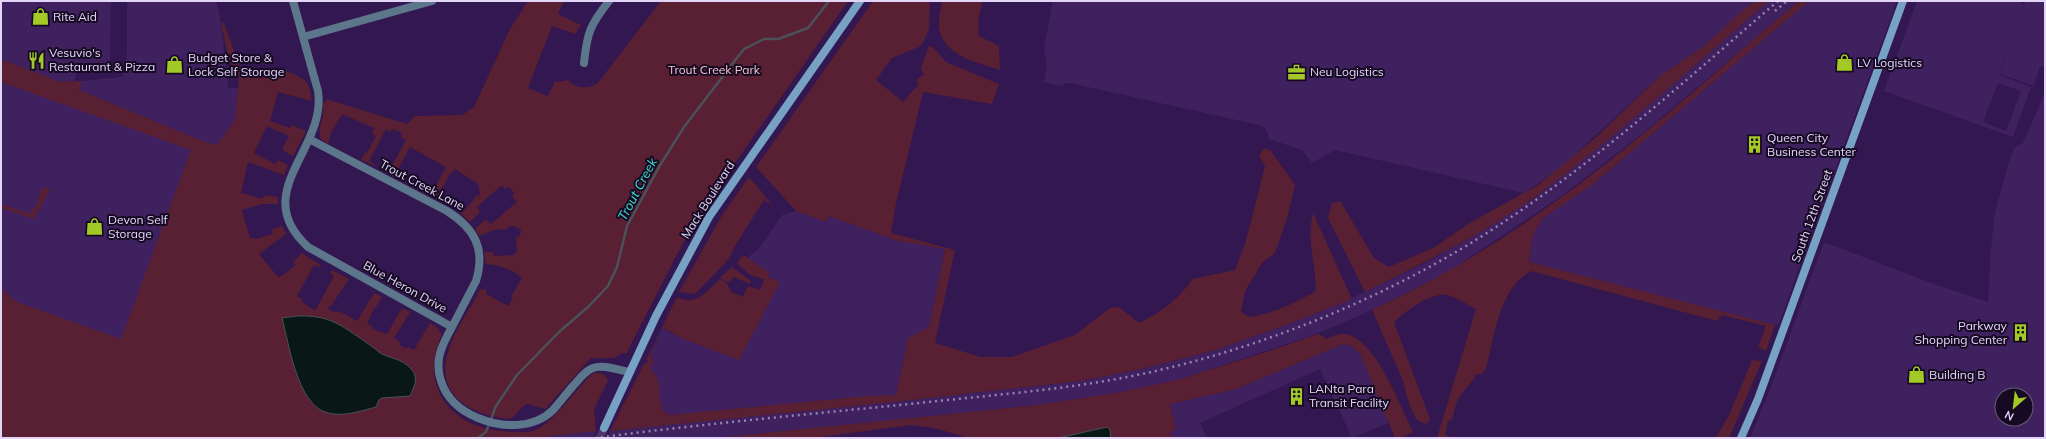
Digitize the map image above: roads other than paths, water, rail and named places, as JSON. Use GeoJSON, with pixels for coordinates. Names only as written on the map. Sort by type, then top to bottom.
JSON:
{"type":"FeatureCollection","features":[{"type":"Feature","properties":{"kind":"main road","name":"Mack Boulevard"},"geometry":{"type":"LineString","coordinates":[[604,428],[629,372],[680,268],[709,217],[860,1]]}},
{"type":"Feature","properties":{"kind":"main road","name":"South 12th Street"},"geometry":{"type":"LineString","coordinates":[[1741,438],[1758,400],[1903,1]]}},
{"type":"Feature","properties":{"kind":"street"},"geometry":{"type":"LineString","coordinates":[[293,1],[318,91],[320,106],[317,121],[309,140]]}},
{"type":"Feature","properties":{"kind":"street"},"geometry":{"type":"LineString","coordinates":[[584,63],[587,37],[591,24],[609,1]]}},
{"type":"Feature","properties":{"kind":"street"},"geometry":{"type":"LineString","coordinates":[[303,37],[428,2]]}},
{"type":"Feature","properties":{"kind":"street","name":"Blue Heron Drive"},"geometry":{"type":"LineString","coordinates":[[309,140],[284,194],[289,222],[300,240],[308,247],[452,327],[438,357],[438,373],[442,386],[457,407],[481,420],[501,424],[530,424],[542,418],[552,410],[587,370],[594,367],[629,372]]}},
{"type":"Feature","properties":{"kind":"street","name":"Trout Creek Lane"},"geometry":{"type":"LineString","coordinates":[[309,140],[447,211],[463,221],[470,229],[478,250],[478,272],[476,281],[452,327]]}},
{"type":"Feature","properties":{"kind":"waterway","name":"Trout Creek"},"geometry":{"type":"LineString","coordinates":[[478,438],[486,432],[496,406],[517,375],[559,332],[588,307],[608,286],[617,267],[627,226],[659,167],[684,127],[744,49],[764,39],[778,39],[808,28],[829,1]]}},
{"type":"Feature","properties":{"kind":"tunnel"},"geometry":{"type":"LineString","coordinates":[[600,438],[604,428]]}},
{"type":"Feature","properties":{"kind":"railway"},"geometry":{"type":"LineString","coordinates":[[595,438],[1080,385],[1164,369],[1238,348],[1310,323],[1346,308],[1415,275],[1493,229],[1536,200],[1619,136],[1778,1]]}},
{"type":"Feature","properties":{"kind":"railway"},"geometry":{"type":"LineString","coordinates":[[1775,11],[1787,1]]}},
{"type":"Feature","properties":{"kind":"place","name":"Rite Aid"},"geometry":{"type":"Point","coordinates":[40,17]}},
{"type":"Feature","properties":{"kind":"place","name":"Vesuvio's Restaurant & Pizza"},"geometry":{"type":"Point","coordinates":[36,60]}},
{"type":"Feature","properties":{"kind":"place","name":"LV Logistics"},"geometry":{"type":"Point","coordinates":[1844,63]}},
{"type":"Feature","properties":{"kind":"place","name":"Budget Store & Lock Self Storage"},"geometry":{"type":"Point","coordinates":[175,65]}},
{"type":"Feature","properties":{"kind":"place","name":"Neu Logistics"},"geometry":{"type":"Point","coordinates":[1297,72]}},
{"type":"Feature","properties":{"kind":"place","name":"Queen City Business Center"},"geometry":{"type":"Point","coordinates":[1754,145]}},
{"type":"Feature","properties":{"kind":"place","name":"Devon Self Storage"},"geometry":{"type":"Point","coordinates":[95,227]}},
{"type":"Feature","properties":{"kind":"place","name":"Parkway Shopping Center"},"geometry":{"type":"Point","coordinates":[2020,333]}},
{"type":"Feature","properties":{"kind":"place","name":"Building B"},"geometry":{"type":"Point","coordinates":[1916,375]}},
{"type":"Feature","properties":{"kind":"place","name":"LANta Para Transit Facility"},"geometry":{"type":"Point","coordinates":[1296,396]}},
{"type":"Feature","properties":{"kind":"park label","name":"Trout Creek Park"},"geometry":{"type":"Point","coordinates":[714,70]}}]}
